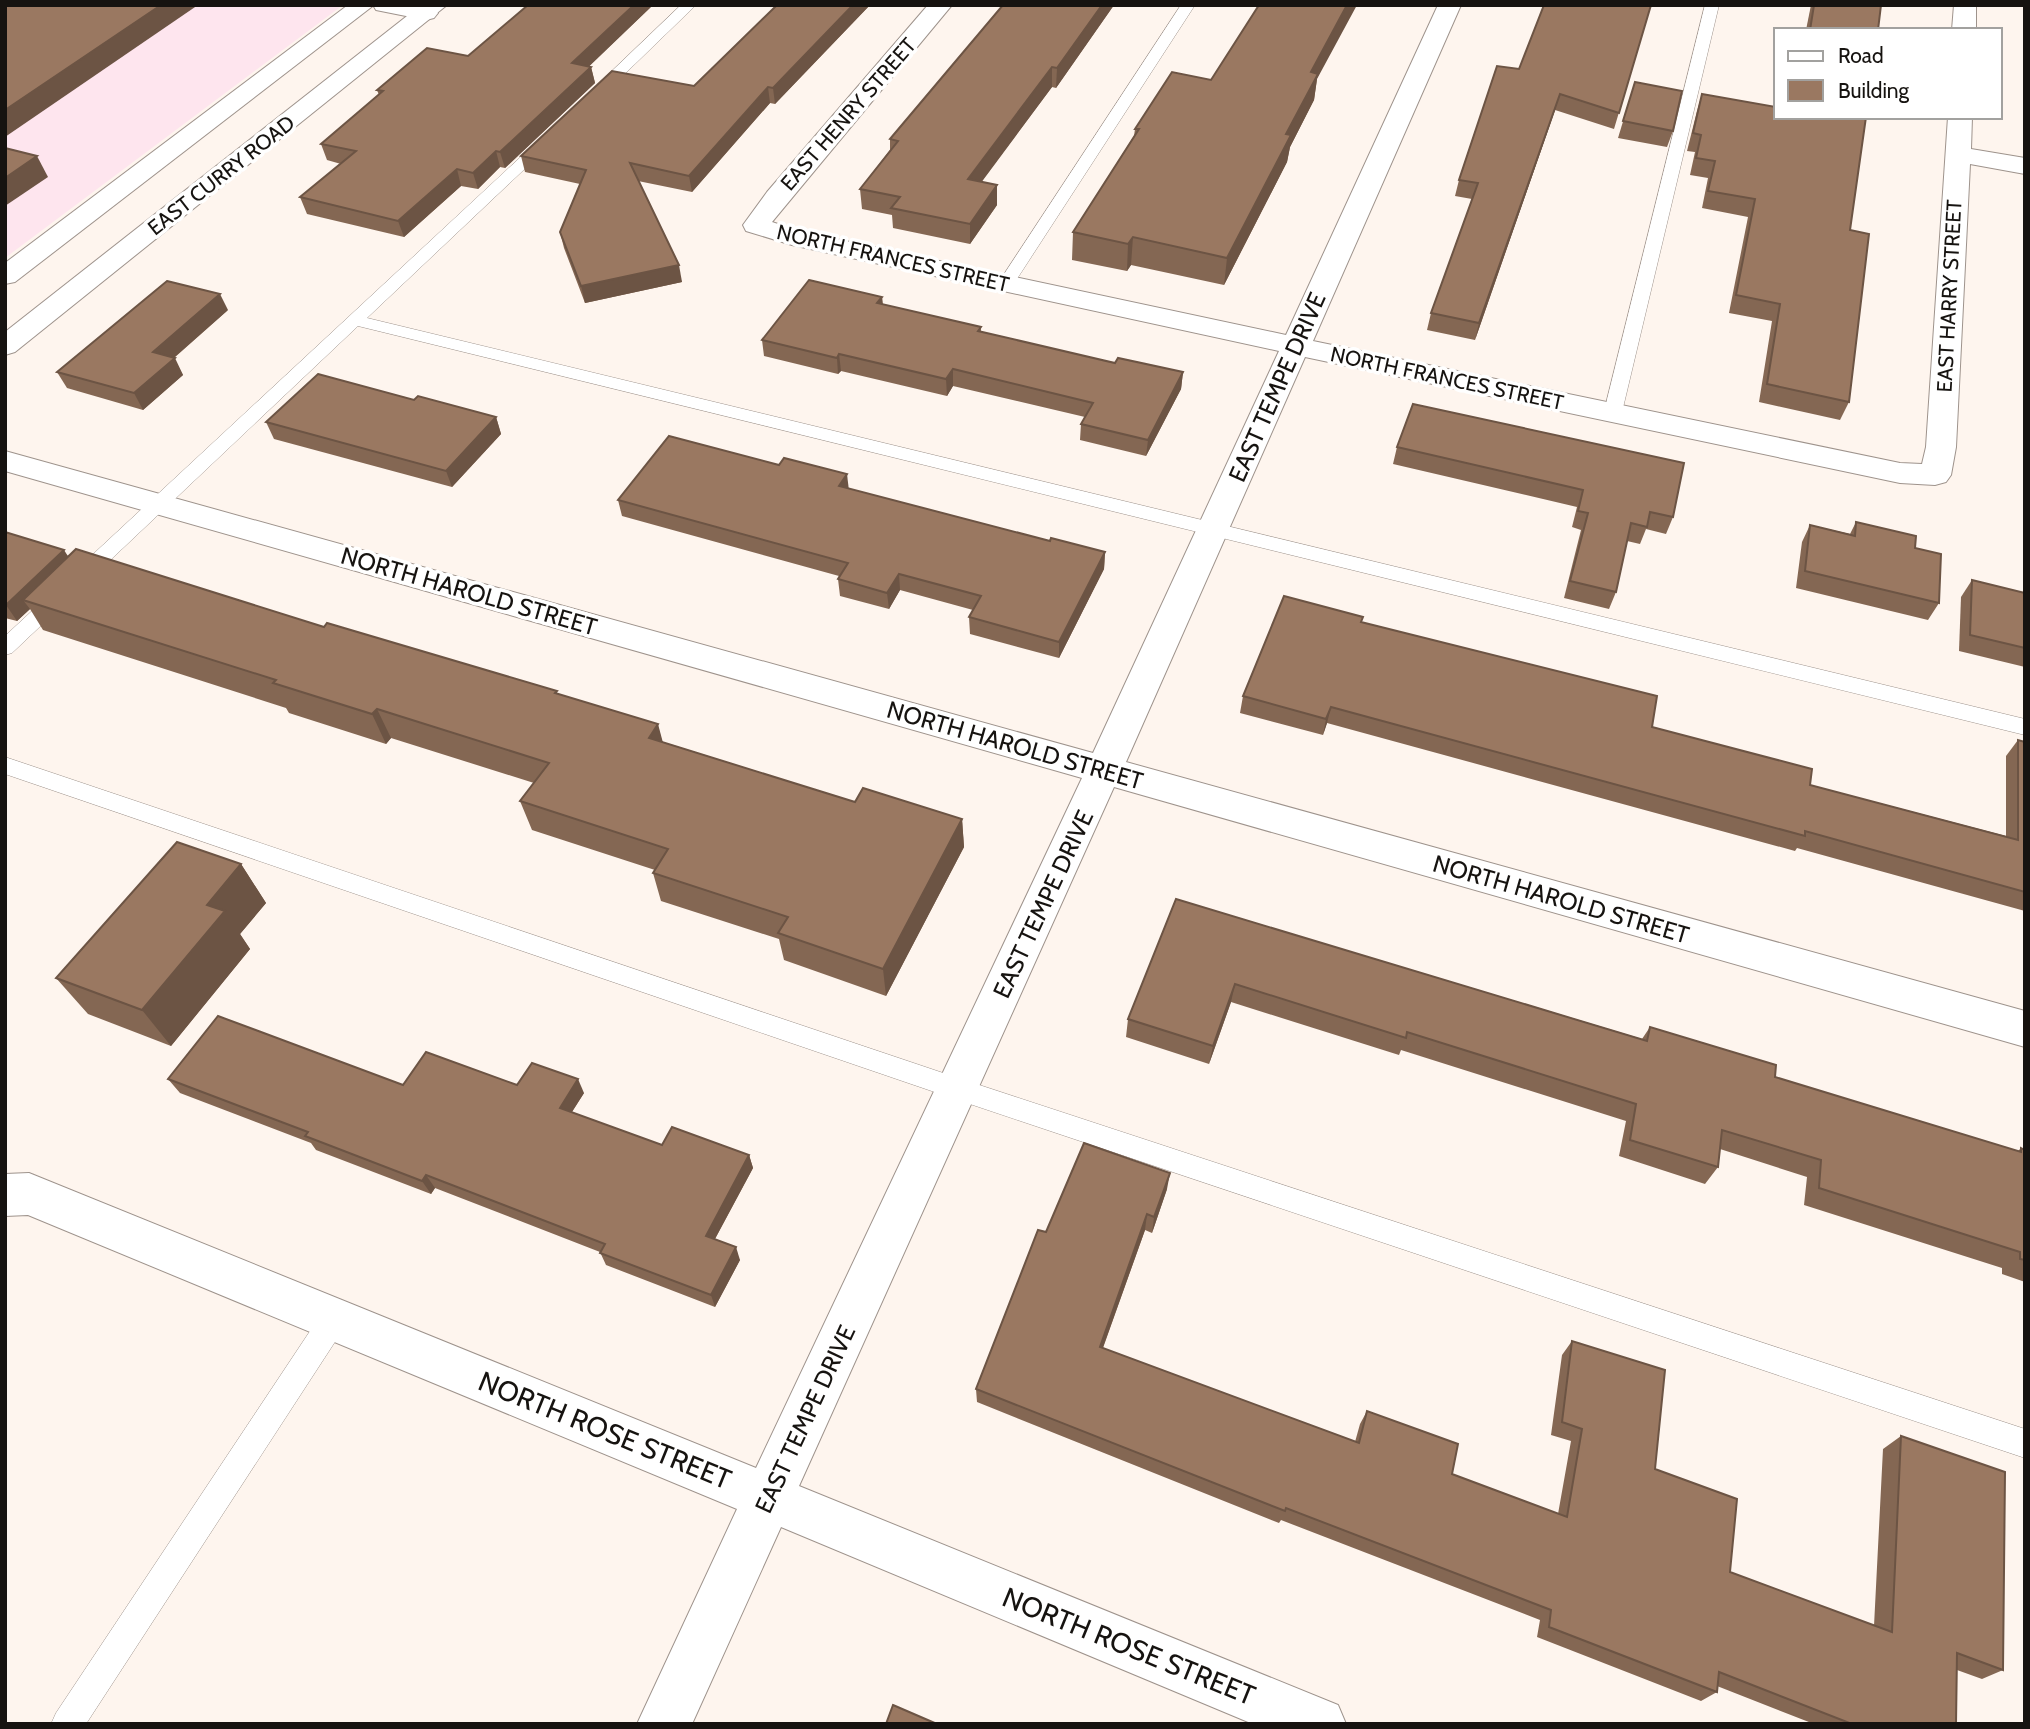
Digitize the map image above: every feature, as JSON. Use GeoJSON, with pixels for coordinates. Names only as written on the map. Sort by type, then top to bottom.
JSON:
{"type":"FeatureCollection","features":[{"type":"Feature","properties":{"kind":"street","name":"EAST CURRY ROAD"},"geometry":{"type":"LineString","coordinates":[[5,276],[363,5]]}},
{"type":"Feature","properties":{"kind":"street"},"geometry":{"type":"LineString","coordinates":[[384,5],[431,9]]}},
{"type":"Feature","properties":{"kind":"street","name":"EAST HENRY STREET"},"geometry":{"type":"LineString","coordinates":[[756,225],[941,5]]}},
{"type":"Feature","properties":{"kind":"street","name":"EAST TEMPE DRIVE"},"geometry":{"type":"LineString","coordinates":[[664,1724],[1104,770],[1450,5]]}},
{"type":"Feature","properties":{"kind":"street"},"geometry":{"type":"LineString","coordinates":[[1964,28],[1965,5]]}},
{"type":"Feature","properties":{"kind":"street","name":"EAST CURRY ROAD"},"geometry":{"type":"LineString","coordinates":[[5,346],[431,9]]}},
{"type":"Feature","properties":{"kind":"street","name":"EAST HARRY STREET"},"geometry":{"type":"LineString","coordinates":[[1935,475],[1941,447],[1960,119]]}},
{"type":"Feature","properties":{"kind":"street"},"geometry":{"type":"LineString","coordinates":[[1956,154],[2025,166]]}},
{"type":"Feature","properties":{"kind":"street","name":"NORTH FRANCES STREET"},"geometry":{"type":"LineString","coordinates":[[756,225],[792,237],[1004,285],[1900,473],[1935,475]]}},
{"type":"Feature","properties":{"kind":"street","name":"NORTH HAROLD STREET"},"geometry":{"type":"LineString","coordinates":[[5,461],[2025,1029]]}},
{"type":"Feature","properties":{"kind":"street","name":"NORTH ROSE STREET"},"geometry":{"type":"LineString","coordinates":[[5,1195],[29,1194],[768,1498],[1293,1719]]}},
{"type":"Feature","properties":{"kind":"lane"},"geometry":{"type":"LineString","coordinates":[[589,101],[689,5]]}},
{"type":"Feature","properties":{"kind":"lane"},"geometry":{"type":"LineString","coordinates":[[1004,285],[1188,5]]}},
{"type":"Feature","properties":{"kind":"lane"},"geometry":{"type":"LineString","coordinates":[[1613,412],[1712,5]]}},
{"type":"Feature","properties":{"kind":"lane"},"geometry":{"type":"LineString","coordinates":[[5,648],[558,130]]}},
{"type":"Feature","properties":{"kind":"lane"},"geometry":{"type":"LineString","coordinates":[[357,321],[2025,727]]}},
{"type":"Feature","properties":{"kind":"lane"},"geometry":{"type":"LineString","coordinates":[[5,765],[958,1089],[2025,1444]]}},
{"type":"Feature","properties":{"kind":"lane"},"geometry":{"type":"LineString","coordinates":[[67,1724],[334,1319]]}},
{"type":"Feature","properties":{"kind":"shaded area"},"geometry":{"type":"Polygon","coordinates":[[[5,5],[343,5],[5,258],[5,5]]]}},
{"type":"Feature","properties":{"kind":"building"},"geometry":{"type":"Polygon","coordinates":[[[5,5],[161,5],[5,110],[5,5]]]}},
{"type":"Feature","properties":{"kind":"building"},"geometry":{"type":"Polygon","coordinates":[[[528,5],[634,5],[572,63],[591,67],[500,152],[496,151],[473,173],[457,169],[398,221],[300,197],[356,151],[321,144],[383,91],[377,90],[427,48],[468,56],[528,5]]]}},
{"type":"Feature","properties":{"kind":"building"},"geometry":{"type":"Polygon","coordinates":[[[777,5],[853,5],[773,88],[768,87],[689,176],[630,163],[679,265],[581,286],[560,232],[586,170],[521,156],[612,71],[694,86],[777,5]]]}},
{"type":"Feature","properties":{"kind":"building"},"geometry":{"type":"Polygon","coordinates":[[[1003,5],[1102,5],[1057,68],[1052,67],[968,179],[997,185],[970,224],[891,208],[900,197],[860,189],[898,141],[890,139],[1003,5]]]}},
{"type":"Feature","properties":{"kind":"building"},"geometry":{"type":"Polygon","coordinates":[[[1259,5],[1347,5],[1311,72],[1318,74],[1286,134],[1291,135],[1227,258],[1133,237],[1128,244],[1073,232],[1172,72],[1211,80],[1259,5]]]}},
{"type":"Feature","properties":{"kind":"building"},"geometry":{"type":"Polygon","coordinates":[[[1544,5],[1651,5],[1619,113],[1560,94],[1479,323],[1431,313],[1478,183],[1459,180],[1497,66],[1519,69],[1544,5]]]}},
{"type":"Feature","properties":{"kind":"building"},"geometry":{"type":"Polygon","coordinates":[[[1814,5],[1881,5],[1878,28],[1810,28],[1814,5]]]}},
{"type":"Feature","properties":{"kind":"building"},"geometry":{"type":"Polygon","coordinates":[[[1635,82],[1682,91],[1673,131],[1623,121],[1635,82]]]}},
{"type":"Feature","properties":{"kind":"building"},"geometry":{"type":"Polygon","coordinates":[[[1702,94],[1774,107],[1774,119],[1866,119],[1850,230],[1869,234],[1849,402],[1767,384],[1780,304],[1736,295],[1755,199],[1708,191],[1715,161],[1696,158],[1701,135],[1693,133],[1702,94]]]}},
{"type":"Feature","properties":{"kind":"building"},"geometry":{"type":"Polygon","coordinates":[[[5,148],[37,156],[5,178],[5,148]]]}},
{"type":"Feature","properties":{"kind":"building"},"geometry":{"type":"Polygon","coordinates":[[[809,280],[882,297],[877,303],[981,327],[978,331],[1115,363],[1118,358],[1183,372],[1148,440],[1081,424],[1093,403],[953,369],[946,379],[839,354],[837,358],[762,340],[809,280]]]}},
{"type":"Feature","properties":{"kind":"building"},"geometry":{"type":"Polygon","coordinates":[[[167,281],[220,294],[153,352],[175,358],[134,393],[57,372],[167,281]]]}},
{"type":"Feature","properties":{"kind":"building"},"geometry":{"type":"Polygon","coordinates":[[[318,374],[414,400],[418,396],[496,417],[446,471],[266,422],[318,374]]]}},
{"type":"Feature","properties":{"kind":"building"},"geometry":{"type":"Polygon","coordinates":[[[1413,404],[1684,463],[1673,517],[1650,512],[1647,527],[1631,523],[1616,592],[1570,581],[1588,513],[1578,511],[1583,490],[1397,447],[1413,404]]]}},
{"type":"Feature","properties":{"kind":"building"},"geometry":{"type":"Polygon","coordinates":[[[669,436],[779,465],[784,458],[847,474],[839,486],[1050,541],[1051,538],[1105,552],[1059,642],[969,617],[981,596],[899,574],[887,593],[838,579],[848,563],[618,500],[669,436]]]}},
{"type":"Feature","properties":{"kind":"building"},"geometry":{"type":"Polygon","coordinates":[[[1856,522],[1916,536],[1915,548],[1941,554],[1939,603],[1805,571],[1810,525],[1855,536],[1856,522]]]}},
{"type":"Feature","properties":{"kind":"building"},"geometry":{"type":"Polygon","coordinates":[[[5,532],[64,550],[6,605],[5,605],[5,532]]]}},
{"type":"Feature","properties":{"kind":"building"},"geometry":{"type":"Polygon","coordinates":[[[76,549],[324,627],[327,623],[557,691],[555,693],[658,724],[649,738],[855,802],[863,788],[962,819],[883,969],[778,933],[788,917],[653,873],[668,849],[520,801],[549,763],[377,709],[372,714],[273,683],[276,680],[23,600],[76,549]]]}},
{"type":"Feature","properties":{"kind":"building"},"geometry":{"type":"Polygon","coordinates":[[[1972,580],[2025,593],[2025,648],[1970,635],[1972,580]]]}},
{"type":"Feature","properties":{"kind":"building"},"geometry":{"type":"Polygon","coordinates":[[[1284,596],[1363,617],[1361,622],[1657,696],[1652,727],[1812,769],[1810,785],[2018,840],[2018,740],[2025,742],[2025,892],[1805,831],[1805,836],[1331,707],[1326,719],[1243,696],[1284,596]]]}},
{"type":"Feature","properties":{"kind":"building"},"geometry":{"type":"Polygon","coordinates":[[[177,842],[241,864],[207,905],[225,911],[142,1010],[56,978],[177,842]]]}},
{"type":"Feature","properties":{"kind":"building"},"geometry":{"type":"Polygon","coordinates":[[[1176,899],[1647,1041],[1650,1027],[1776,1065],[1775,1077],[2021,1152],[2021,1148],[2025,1150],[2025,1260],[2020,1259],[2020,1252],[1819,1188],[1821,1160],[1722,1130],[1718,1167],[1630,1140],[1636,1104],[1407,1032],[1406,1038],[1235,984],[1213,1046],[1128,1019],[1176,899]]]}},
{"type":"Feature","properties":{"kind":"building"},"geometry":{"type":"Polygon","coordinates":[[[218,1016],[403,1085],[426,1052],[517,1085],[532,1063],[578,1079],[560,1108],[662,1145],[672,1127],[749,1155],[706,1236],[736,1247],[711,1295],[600,1253],[605,1244],[426,1175],[422,1181],[305,1136],[308,1132],[168,1079],[218,1016]]]}},
{"type":"Feature","properties":{"kind":"building"},"geometry":{"type":"Polygon","coordinates":[[[1084,1143],[1170,1173],[1154,1217],[1147,1214],[1100,1347],[1359,1443],[1367,1411],[1458,1444],[1452,1474],[1567,1517],[1582,1429],[1562,1422],[1572,1341],[1665,1370],[1655,1469],[1737,1499],[1730,1572],[1892,1632],[1901,1436],[2005,1472],[2003,1670],[1957,1653],[1956,1724],[1852,1724],[1719,1672],[1717,1692],[1549,1627],[1551,1610],[1286,1508],[1285,1511],[976,1389],[1038,1230],[1046,1232],[1084,1143]]]}},
{"type":"Feature","properties":{"kind":"building"},"geometry":{"type":"Polygon","coordinates":[[[893,1705],[937,1724],[886,1724],[893,1705]]]}}]}
